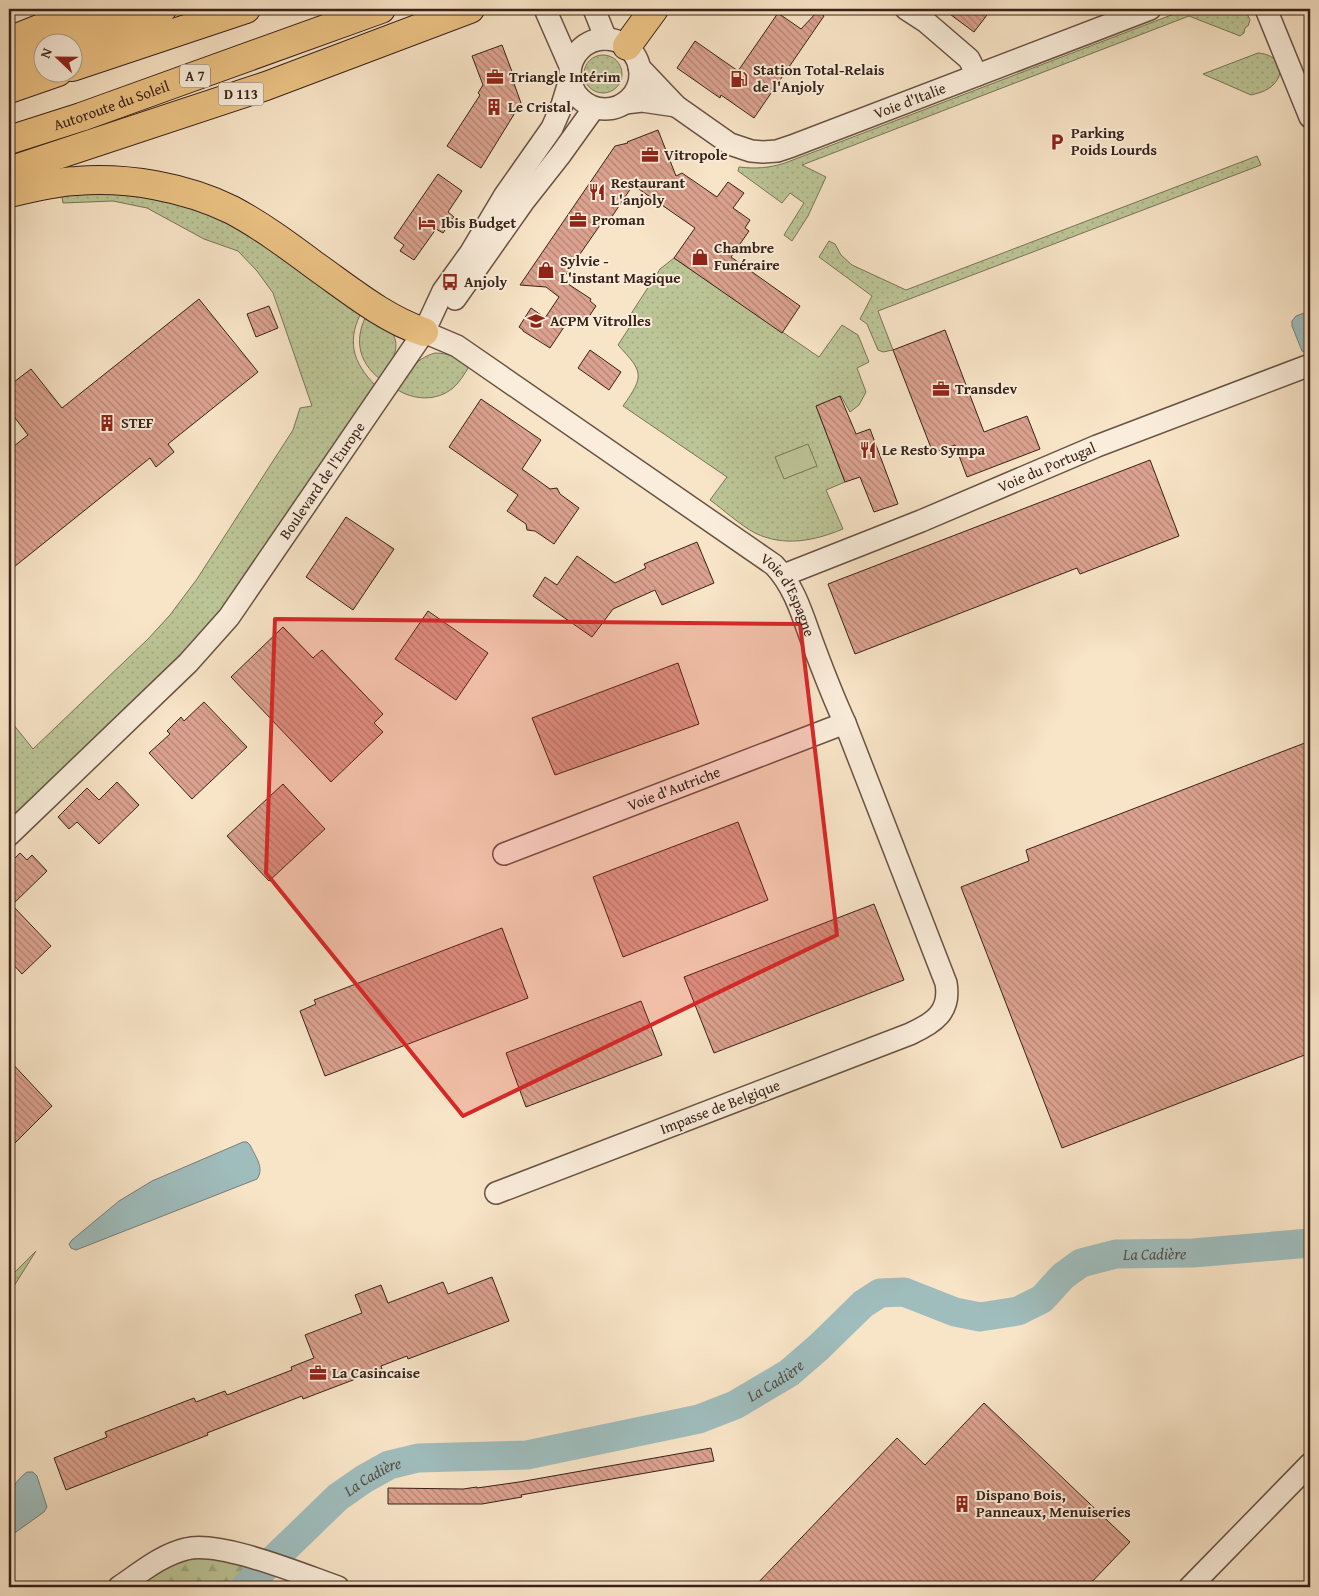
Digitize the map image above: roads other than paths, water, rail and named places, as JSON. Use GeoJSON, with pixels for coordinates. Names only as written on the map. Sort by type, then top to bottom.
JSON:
{"type":"FeatureCollection","features":[{"type":"Feature","properties":{"kind":"main road"},"geometry":{"type":"LineString","coordinates":[[9,41],[88,9]]}},
{"type":"Feature","properties":{"kind":"main road"},"geometry":{"type":"LineString","coordinates":[[82,36],[162,9]]}},
{"type":"Feature","properties":{"kind":"main road"},"geometry":{"type":"LineString","coordinates":[[82,65],[246,9]]}},
{"type":"Feature","properties":{"kind":"main road","name":"Autoroute du Soleil"},"geometry":{"type":"LineString","coordinates":[[9,140],[81,117],[381,9]]}},
{"type":"Feature","properties":{"kind":"main road","name":"D 113"},"geometry":{"type":"LineString","coordinates":[[9,171],[266,86],[470,9]]}},
{"type":"Feature","properties":{"kind":"main road"},"geometry":{"type":"LineString","coordinates":[[624,51],[654,9]]}},
{"type":"Feature","properties":{"kind":"main road"},"geometry":{"type":"LineString","coordinates":[[9,62],[32,54]]}},
{"type":"Feature","properties":{"kind":"main road"},"geometry":{"type":"LineString","coordinates":[[9,89],[32,81]]}},
{"type":"Feature","properties":{"kind":"main road"},"geometry":{"type":"LineString","coordinates":[[9,193],[48,184],[104,180],[151,184],[196,196],[231,210],[266,230],[388,316],[424,332]]}},
{"type":"Feature","properties":{"kind":"street"},"geometry":{"type":"LineString","coordinates":[[546,10],[570,73],[572,88],[577,97],[594,108],[615,108],[625,103],[632,96],[640,78],[624,51],[594,9]]}},
{"type":"Feature","properties":{"kind":"street"},"geometry":{"type":"LineString","coordinates":[[906,9],[928,16],[972,63],[977,75]]}},
{"type":"Feature","properties":{"kind":"street","name":"Voie d'Italie"},"geometry":{"type":"LineString","coordinates":[[624,51],[676,106],[730,144],[751,151],[777,151],[1150,9]]}},
{"type":"Feature","properties":{"kind":"street"},"geometry":{"type":"LineString","coordinates":[[1266,9],[1310,117]]}},
{"type":"Feature","properties":{"kind":"street"},"geometry":{"type":"LineString","coordinates":[[570,73],[575,55],[583,46],[594,40],[624,51]]}},
{"type":"Feature","properties":{"kind":"street","name":"Boulevard de l'Europe"},"geometry":{"type":"LineString","coordinates":[[9,835],[188,663],[222,624],[248,590],[424,332],[443,292],[471,252],[505,196],[552,128],[562,105],[570,73]]}},
{"type":"Feature","properties":{"kind":"street","name":"Voie d'Italie"},"geometry":{"type":"LineString","coordinates":[[625,103],[642,102],[676,106]]}},
{"type":"Feature","properties":{"kind":"street"},"geometry":{"type":"LineString","coordinates":[[424,332],[452,304],[524,201],[594,108]]}},
{"type":"Feature","properties":{"kind":"street","name":"Voie d'Espagne"},"geometry":{"type":"LineString","coordinates":[[424,332],[464,351],[774,565],[784,575],[796,598],[829,688],[845,723],[946,983],[947,999],[941,1014]]}},
{"type":"Feature","properties":{"kind":"street","name":"Voie du Portugal"},"geometry":{"type":"LineString","coordinates":[[784,575],[932,516],[1097,446],[1310,365]]}},
{"type":"Feature","properties":{"kind":"street","name":"Voie d'Autriche"},"geometry":{"type":"LineString","coordinates":[[504,854],[845,723]]}},
{"type":"Feature","properties":{"kind":"street","name":"Impasse de Belgique"},"geometry":{"type":"LineString","coordinates":[[496,1193],[910,1034],[934,1021],[941,1014]]}},
{"type":"Feature","properties":{"kind":"street"},"geometry":{"type":"LineString","coordinates":[[1190,1587],[1310,1464]]}},
{"type":"Feature","properties":{"kind":"street"},"geometry":{"type":"LineString","coordinates":[[119,1587],[163,1558],[188,1548],[211,1548],[258,1560],[326,1585]]}},
{"type":"Feature","properties":{"kind":"water"},"geometry":{"type":"Polygon","coordinates":[[[1310,311],[1310,353],[1308,354],[1302,351],[1292,326],[1292,321],[1296,316],[1310,311]]]}},
{"type":"Feature","properties":{"kind":"water"},"geometry":{"type":"Polygon","coordinates":[[[243,1142],[247,1142],[250,1145],[260,1166],[257,1179],[76,1250],[71,1248],[69,1244],[72,1240],[119,1201],[152,1181],[243,1142]]]}},
{"type":"Feature","properties":{"kind":"water"},"geometry":{"type":"Polygon","coordinates":[[[27,1472],[33,1472],[37,1476],[47,1507],[44,1512],[9,1537],[8,1510],[11,1494],[19,1479],[27,1472]]]}},
{"type":"Feature","properties":{"kind":"waterway","name":"La Cadière"},"geometry":{"type":"LineString","coordinates":[[245,1587],[338,1497],[389,1465],[418,1458],[527,1455],[699,1419],[735,1405],[789,1373],[863,1304],[880,1293],[904,1292],[955,1312],[980,1317],[1018,1311],[1042,1299],[1063,1276],[1081,1263],[1116,1254],[1193,1253],[1310,1243]]}},
{"type":"Feature","properties":{"kind":"place","name":"Triangle Intérim"},"geometry":{"type":"Point","coordinates":[495,77]}},
{"type":"Feature","properties":{"kind":"place","name":"Station Total-Relais de l'Anjoly"},"geometry":{"type":"Point","coordinates":[739,79]}},
{"type":"Feature","properties":{"kind":"place","name":"Le Cristal"},"geometry":{"type":"Point","coordinates":[494,107]}},
{"type":"Feature","properties":{"kind":"place","name":"Parking Poids Lourds"},"geometry":{"type":"Point","coordinates":[1057,142]}},
{"type":"Feature","properties":{"kind":"place","name":"Vitropole"},"geometry":{"type":"Point","coordinates":[650,155]}},
{"type":"Feature","properties":{"kind":"place","name":"Restaurant L'anjoly"},"geometry":{"type":"Point","coordinates":[597,192]}},
{"type":"Feature","properties":{"kind":"place","name":"Proman"},"geometry":{"type":"Point","coordinates":[578,220]}},
{"type":"Feature","properties":{"kind":"place","name":"Ibis Budget"},"geometry":{"type":"Point","coordinates":[427,223]}},
{"type":"Feature","properties":{"kind":"place","name":"Chambre Funéraire"},"geometry":{"type":"Point","coordinates":[700,257]}},
{"type":"Feature","properties":{"kind":"place","name":"Sylvie - L'instant Magique"},"geometry":{"type":"Point","coordinates":[546,270]}},
{"type":"Feature","properties":{"kind":"place","name":"Anjoly"},"geometry":{"type":"Point","coordinates":[450,282]}},
{"type":"Feature","properties":{"kind":"place","name":"ACPM Vitrolles"},"geometry":{"type":"Point","coordinates":[536,321]}},
{"type":"Feature","properties":{"kind":"place","name":"Transdev"},"geometry":{"type":"Point","coordinates":[941,389]}},
{"type":"Feature","properties":{"kind":"place","name":"STEF"},"geometry":{"type":"Point","coordinates":[107,423]}},
{"type":"Feature","properties":{"kind":"place","name":"Le Resto Sympa"},"geometry":{"type":"Point","coordinates":[868,450]}},
{"type":"Feature","properties":{"kind":"place","name":"La Casincaise"},"geometry":{"type":"Point","coordinates":[318,1373]}},
{"type":"Feature","properties":{"kind":"place","name":"Dispano Bois, Panneaux, Menuiseries"},"geometry":{"type":"Point","coordinates":[962,1504]}}]}
